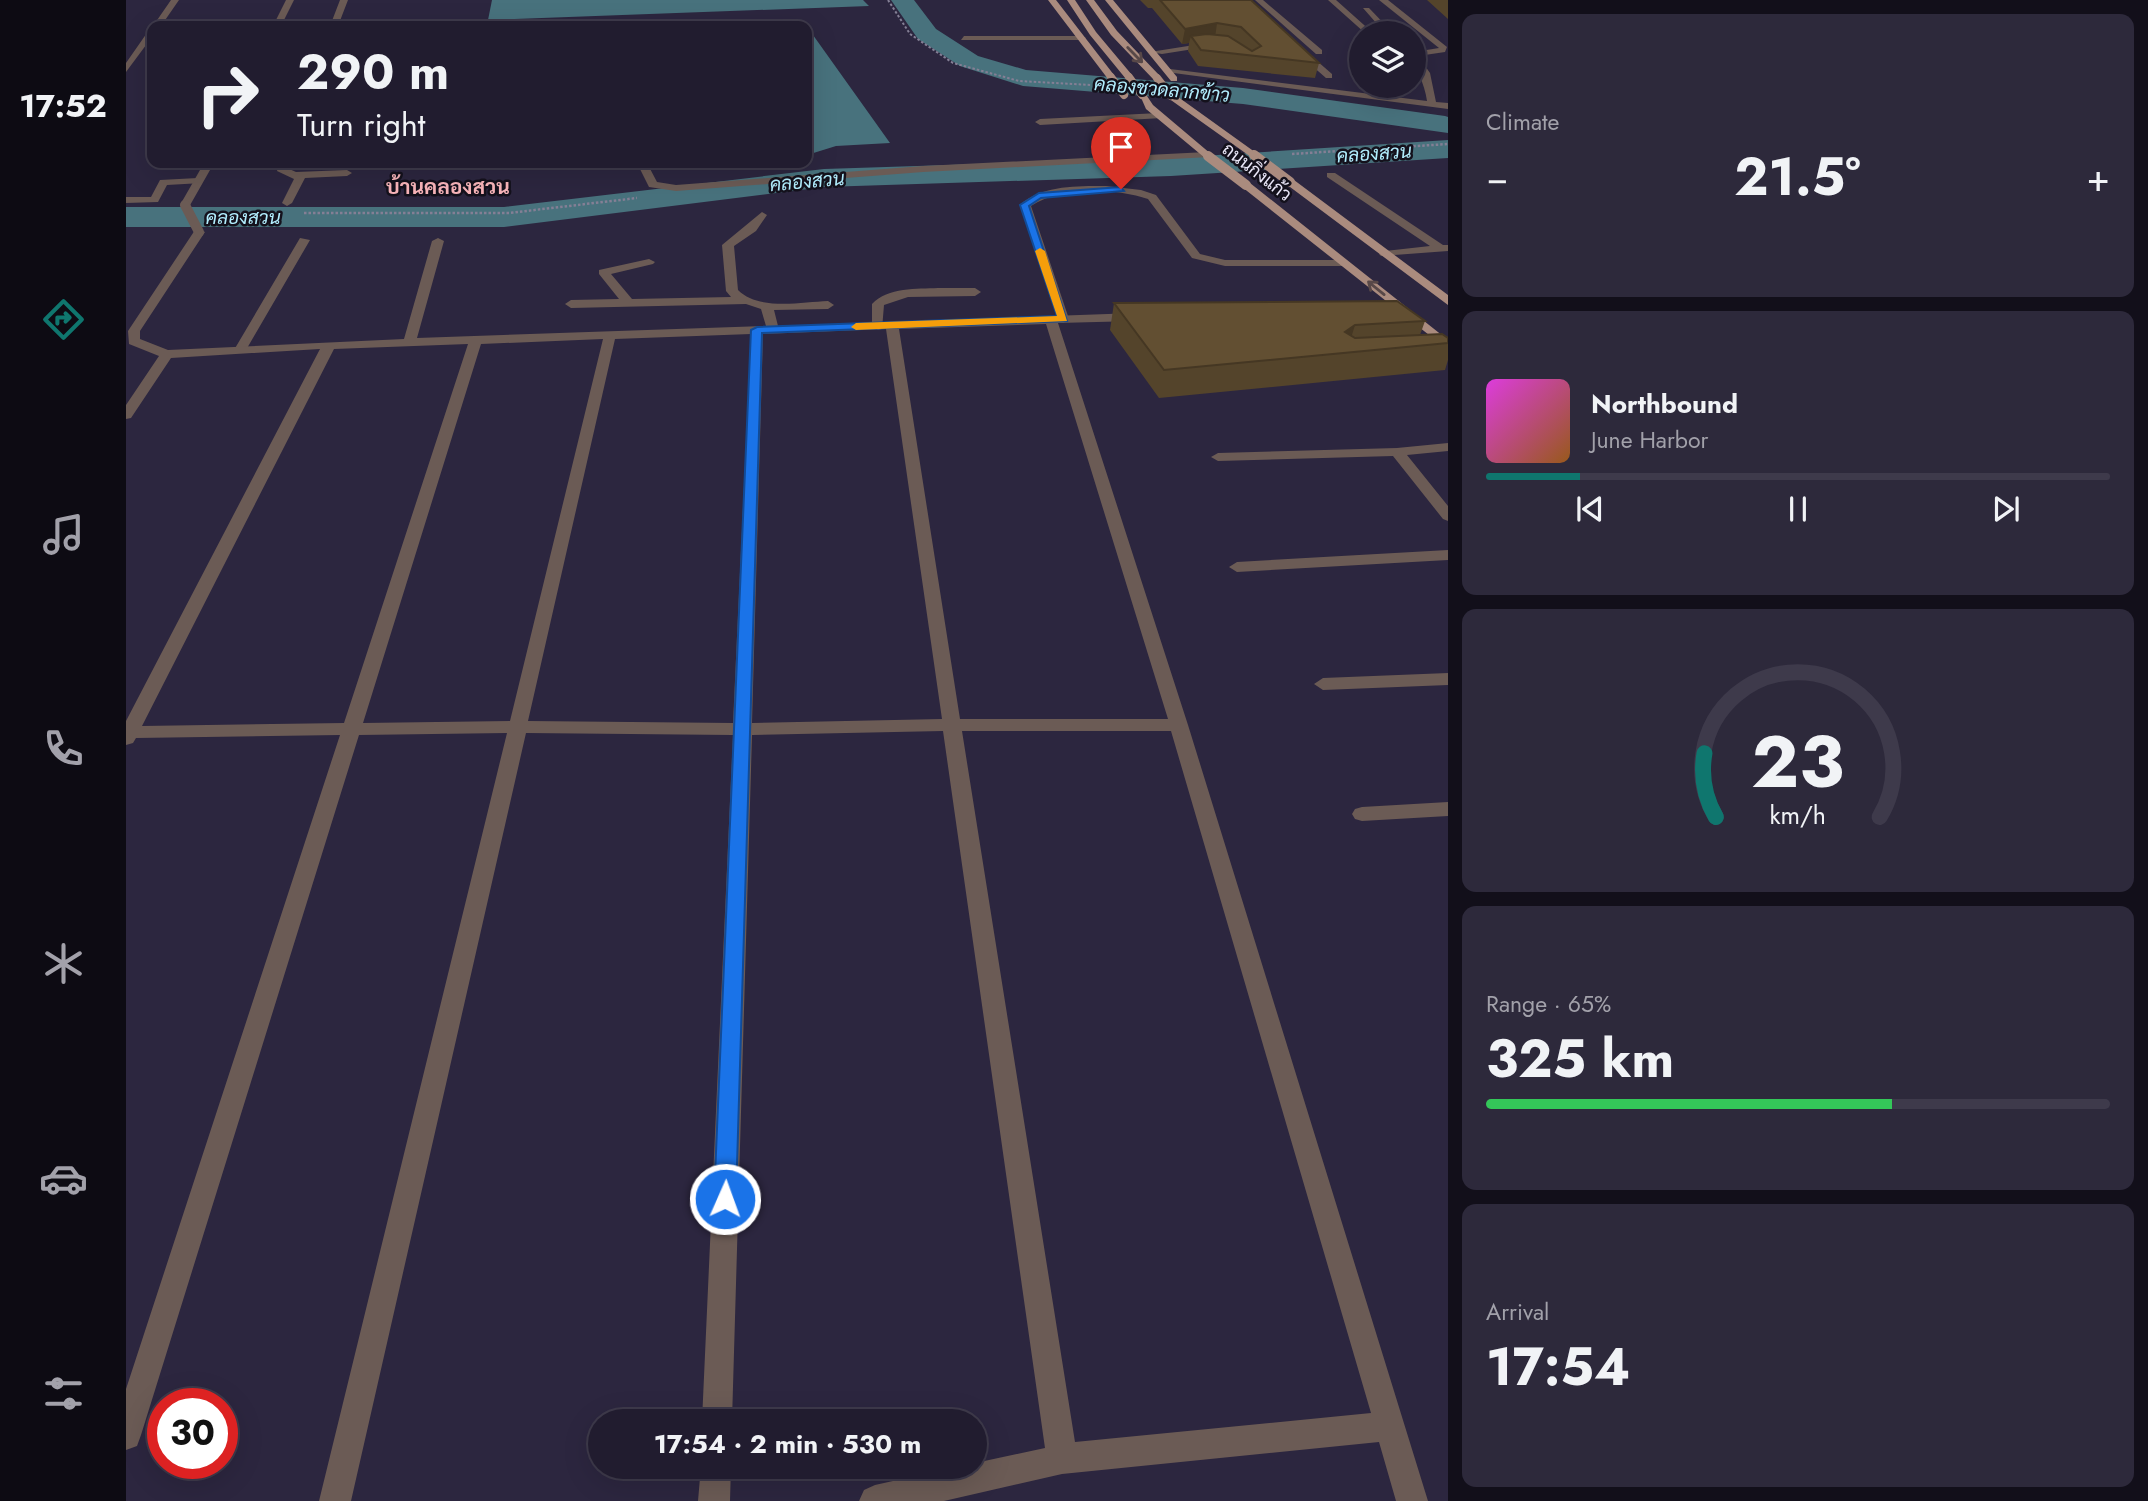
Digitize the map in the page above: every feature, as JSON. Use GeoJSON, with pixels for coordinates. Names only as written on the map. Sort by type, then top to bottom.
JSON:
{"type":"FeatureCollection","features":[{"type":"Feature","properties":{"kind":"main road"},"geometry":{"type":"LineString","coordinates":[[1052,0],[1124,94],[1149,107]]}},
{"type":"Feature","properties":{"kind":"main road","name":"ถนนกิ่งแก้ว"},"geometry":{"type":"LineString","coordinates":[[1071,0],[1149,107],[1448,346]]}},
{"type":"Feature","properties":{"kind":"main road","name":"ถนนกิ่งแก้ว"},"geometry":{"type":"LineString","coordinates":[[1090,0],[1114,33],[1171,96],[1184,100],[1448,301]]}},
{"type":"Feature","properties":{"kind":"main road"},"geometry":{"type":"LineString","coordinates":[[1109,0],[1172,75],[1184,100]]}},
{"type":"Feature","properties":{"kind":"street"},"geometry":{"type":"LineString","coordinates":[[161,21],[176,0]]}},
{"type":"Feature","properties":{"kind":"street"},"geometry":{"type":"LineString","coordinates":[[280,21],[290,0]]}},
{"type":"Feature","properties":{"kind":"street"},"geometry":{"type":"LineString","coordinates":[[336,21],[344,0]]}},
{"type":"Feature","properties":{"kind":"street"},"geometry":{"type":"LineString","coordinates":[[1259,0],[1323,55]]}},
{"type":"Feature","properties":{"kind":"street"},"geometry":{"type":"LineString","coordinates":[[1332,0],[1356,21]]}},
{"type":"Feature","properties":{"kind":"street"},"geometry":{"type":"LineString","coordinates":[[1383,0],[1410,21]]}},
{"type":"Feature","properties":{"kind":"street"},"geometry":{"type":"LineString","coordinates":[[1366,10],[1377,21]]}},
{"type":"Feature","properties":{"kind":"street"},"geometry":{"type":"LineString","coordinates":[[1267,21],[1299,21]]}},
{"type":"Feature","properties":{"kind":"street"},"geometry":{"type":"LineString","coordinates":[[1441,33],[1448,40]]}},
{"type":"Feature","properties":{"kind":"street"},"geometry":{"type":"LineString","coordinates":[[1426,34],[1443,47],[1442,50],[1426,53]]}},
{"type":"Feature","properties":{"kind":"street"},"geometry":{"type":"LineString","coordinates":[[964,38],[1082,38]]}},
{"type":"Feature","properties":{"kind":"street"},"geometry":{"type":"LineString","coordinates":[[126,69],[147,39]]}},
{"type":"Feature","properties":{"kind":"street"},"geometry":{"type":"LineString","coordinates":[[1288,39],[1329,76]]}},
{"type":"Feature","properties":{"kind":"street"},"geometry":{"type":"LineString","coordinates":[[1154,52],[1175,51],[1187,46],[1227,46]]}},
{"type":"Feature","properties":{"kind":"street"},"geometry":{"type":"LineString","coordinates":[[1162,62],[1181,58],[1175,51]]}},
{"type":"Feature","properties":{"kind":"street"},"geometry":{"type":"LineString","coordinates":[[1172,75],[1448,106]]}},
{"type":"Feature","properties":{"kind":"street"},"geometry":{"type":"LineString","coordinates":[[1426,75],[1432,104]]}},
{"type":"Feature","properties":{"kind":"street"},"geometry":{"type":"LineString","coordinates":[[1040,122],[1159,116]]}},
{"type":"Feature","properties":{"kind":"street"},"geometry":{"type":"LineString","coordinates":[[644,168],[653,185],[676,188],[923,169],[1207,156]]}},
{"type":"Feature","properties":{"kind":"street"},"geometry":{"type":"LineString","coordinates":[[206,168],[185,205],[199,232],[134,331],[134,341],[167,354],[329,345],[1149,317]]}},
{"type":"Feature","properties":{"kind":"street"},"geometry":{"type":"LineString","coordinates":[[280,168],[298,175],[347,173]]}},
{"type":"Feature","properties":{"kind":"street"},"geometry":{"type":"LineString","coordinates":[[287,203],[300,178],[298,175]]}},
{"type":"Feature","properties":{"kind":"street"},"geometry":{"type":"LineString","coordinates":[[1331,175],[1445,248]]}},
{"type":"Feature","properties":{"kind":"street"},"geometry":{"type":"LineString","coordinates":[[126,200],[154,200],[164,182],[198,181]]}},
{"type":"Feature","properties":{"kind":"street"},"geometry":{"type":"LineString","coordinates":[[1344,263],[1225,263],[1206,260],[1196,256],[1152,197],[1121,189],[1039,195],[1025,205],[1412,1501]]}},
{"type":"Feature","properties":{"kind":"street"},"geometry":{"type":"LineString","coordinates":[[762,215],[757,226],[739,235],[729,246],[732,291],[767,307],[828,305]]}},
{"type":"Feature","properties":{"kind":"street"},"geometry":{"type":"LineString","coordinates":[[240,350],[304,240]]}},
{"type":"Feature","properties":{"kind":"street"},"geometry":{"type":"LineString","coordinates":[[409,343],[438,241]]}},
{"type":"Feature","properties":{"kind":"street"},"geometry":{"type":"LineString","coordinates":[[1385,254],[1445,248]]}},
{"type":"Feature","properties":{"kind":"street"},"geometry":{"type":"LineString","coordinates":[[629,303],[603,272],[649,262]]}},
{"type":"Feature","properties":{"kind":"street"},"geometry":{"type":"LineString","coordinates":[[975,292],[887,297],[878,304],[885,326],[952,725],[1062,1459]]}},
{"type":"Feature","properties":{"kind":"street"},"geometry":{"type":"LineString","coordinates":[[571,304],[747,300]]}},
{"type":"Feature","properties":{"kind":"street"},"geometry":{"type":"LineString","coordinates":[[717,1409],[742,729],[767,307]]}},
{"type":"Feature","properties":{"kind":"street"},"geometry":{"type":"LineString","coordinates":[[1379,313],[1406,312]]}},
{"type":"Feature","properties":{"kind":"street"},"geometry":{"type":"LineString","coordinates":[[335,1501],[610,335]]}},
{"type":"Feature","properties":{"kind":"street"},"geometry":{"type":"LineString","coordinates":[[126,1435],[476,340]]}},
{"type":"Feature","properties":{"kind":"street"},"geometry":{"type":"LineString","coordinates":[[329,345],[127,735],[352,728],[742,729],[1179,725]]}},
{"type":"Feature","properties":{"kind":"street"},"geometry":{"type":"LineString","coordinates":[[126,415],[167,354]]}},
{"type":"Feature","properties":{"kind":"street"},"geometry":{"type":"LineString","coordinates":[[1217,457],[1397,452],[1448,447]]}},
{"type":"Feature","properties":{"kind":"street"},"geometry":{"type":"LineString","coordinates":[[1397,452],[1448,516]]}},
{"type":"Feature","properties":{"kind":"street"},"geometry":{"type":"LineString","coordinates":[[1237,567],[1448,555]]}},
{"type":"Feature","properties":{"kind":"street"},"geometry":{"type":"LineString","coordinates":[[1322,684],[1448,679]]}},
{"type":"Feature","properties":{"kind":"street"},"geometry":{"type":"LineString","coordinates":[[1362,814],[1448,809]]}},
{"type":"Feature","properties":{"kind":"street"},"geometry":{"type":"LineString","coordinates":[[875,1501],[1062,1459],[1390,1426]]}},
{"type":"Feature","properties":{"kind":"street"},"geometry":{"type":"LineString","coordinates":[[714,1501],[715,1479]]}},
{"type":"Feature","properties":{"kind":"shaded area"},"geometry":{"type":"Polygon","coordinates":[[[492,0],[863,0],[869,6],[488,20],[492,0]]]}},
{"type":"Feature","properties":{"kind":"shaded area"},"geometry":{"type":"Polygon","coordinates":[[[812,34],[890,143],[836,146],[812,153],[812,34]]]}},
{"type":"Feature","properties":{"kind":"building"},"geometry":{"type":"Polygon","coordinates":[[[1160,0],[1251,0],[1319,63],[1201,50],[1191,36],[1228,36],[1252,51],[1261,46],[1241,27],[1217,23],[1185,29],[1160,0]]]}},
{"type":"Feature","properties":{"kind":"building"},"geometry":{"type":"Polygon","coordinates":[[[1397,301],[1425,321],[1355,325],[1345,332],[1355,338],[1442,334],[1448,338],[1448,343],[1164,370],[1114,303],[1397,301]]]}},
{"type":"Feature","properties":{"kind":"waterway","name":"คลองชวดลากข้าว"},"geometry":{"type":"LineString","coordinates":[[902,0],[927,34],[969,61],[1023,78],[1243,96],[1445,125]]}},
{"type":"Feature","properties":{"kind":"waterway","name":"คลองสวน"},"geometry":{"type":"LineString","coordinates":[[126,217],[504,217],[824,178],[1171,167],[1448,149]]}},
{"type":"Feature","properties":{"kind":"slow traffic"},"geometry":{"type":"LineString","coordinates":[[856,327],[1063,319],[1040,251]]}},
{"type":"Feature","properties":{"kind":"district","name":"บ้านคลองสวน"},"geometry":{"type":"Point","coordinates":[448,187]}},
{"type":"Feature","properties":{"kind":"route"},"geometry":{"type":"LineString","coordinates":[[725,1199],[757,330],[1063,319],[1025,205],[1039,195],[1121,189]]}}]}
